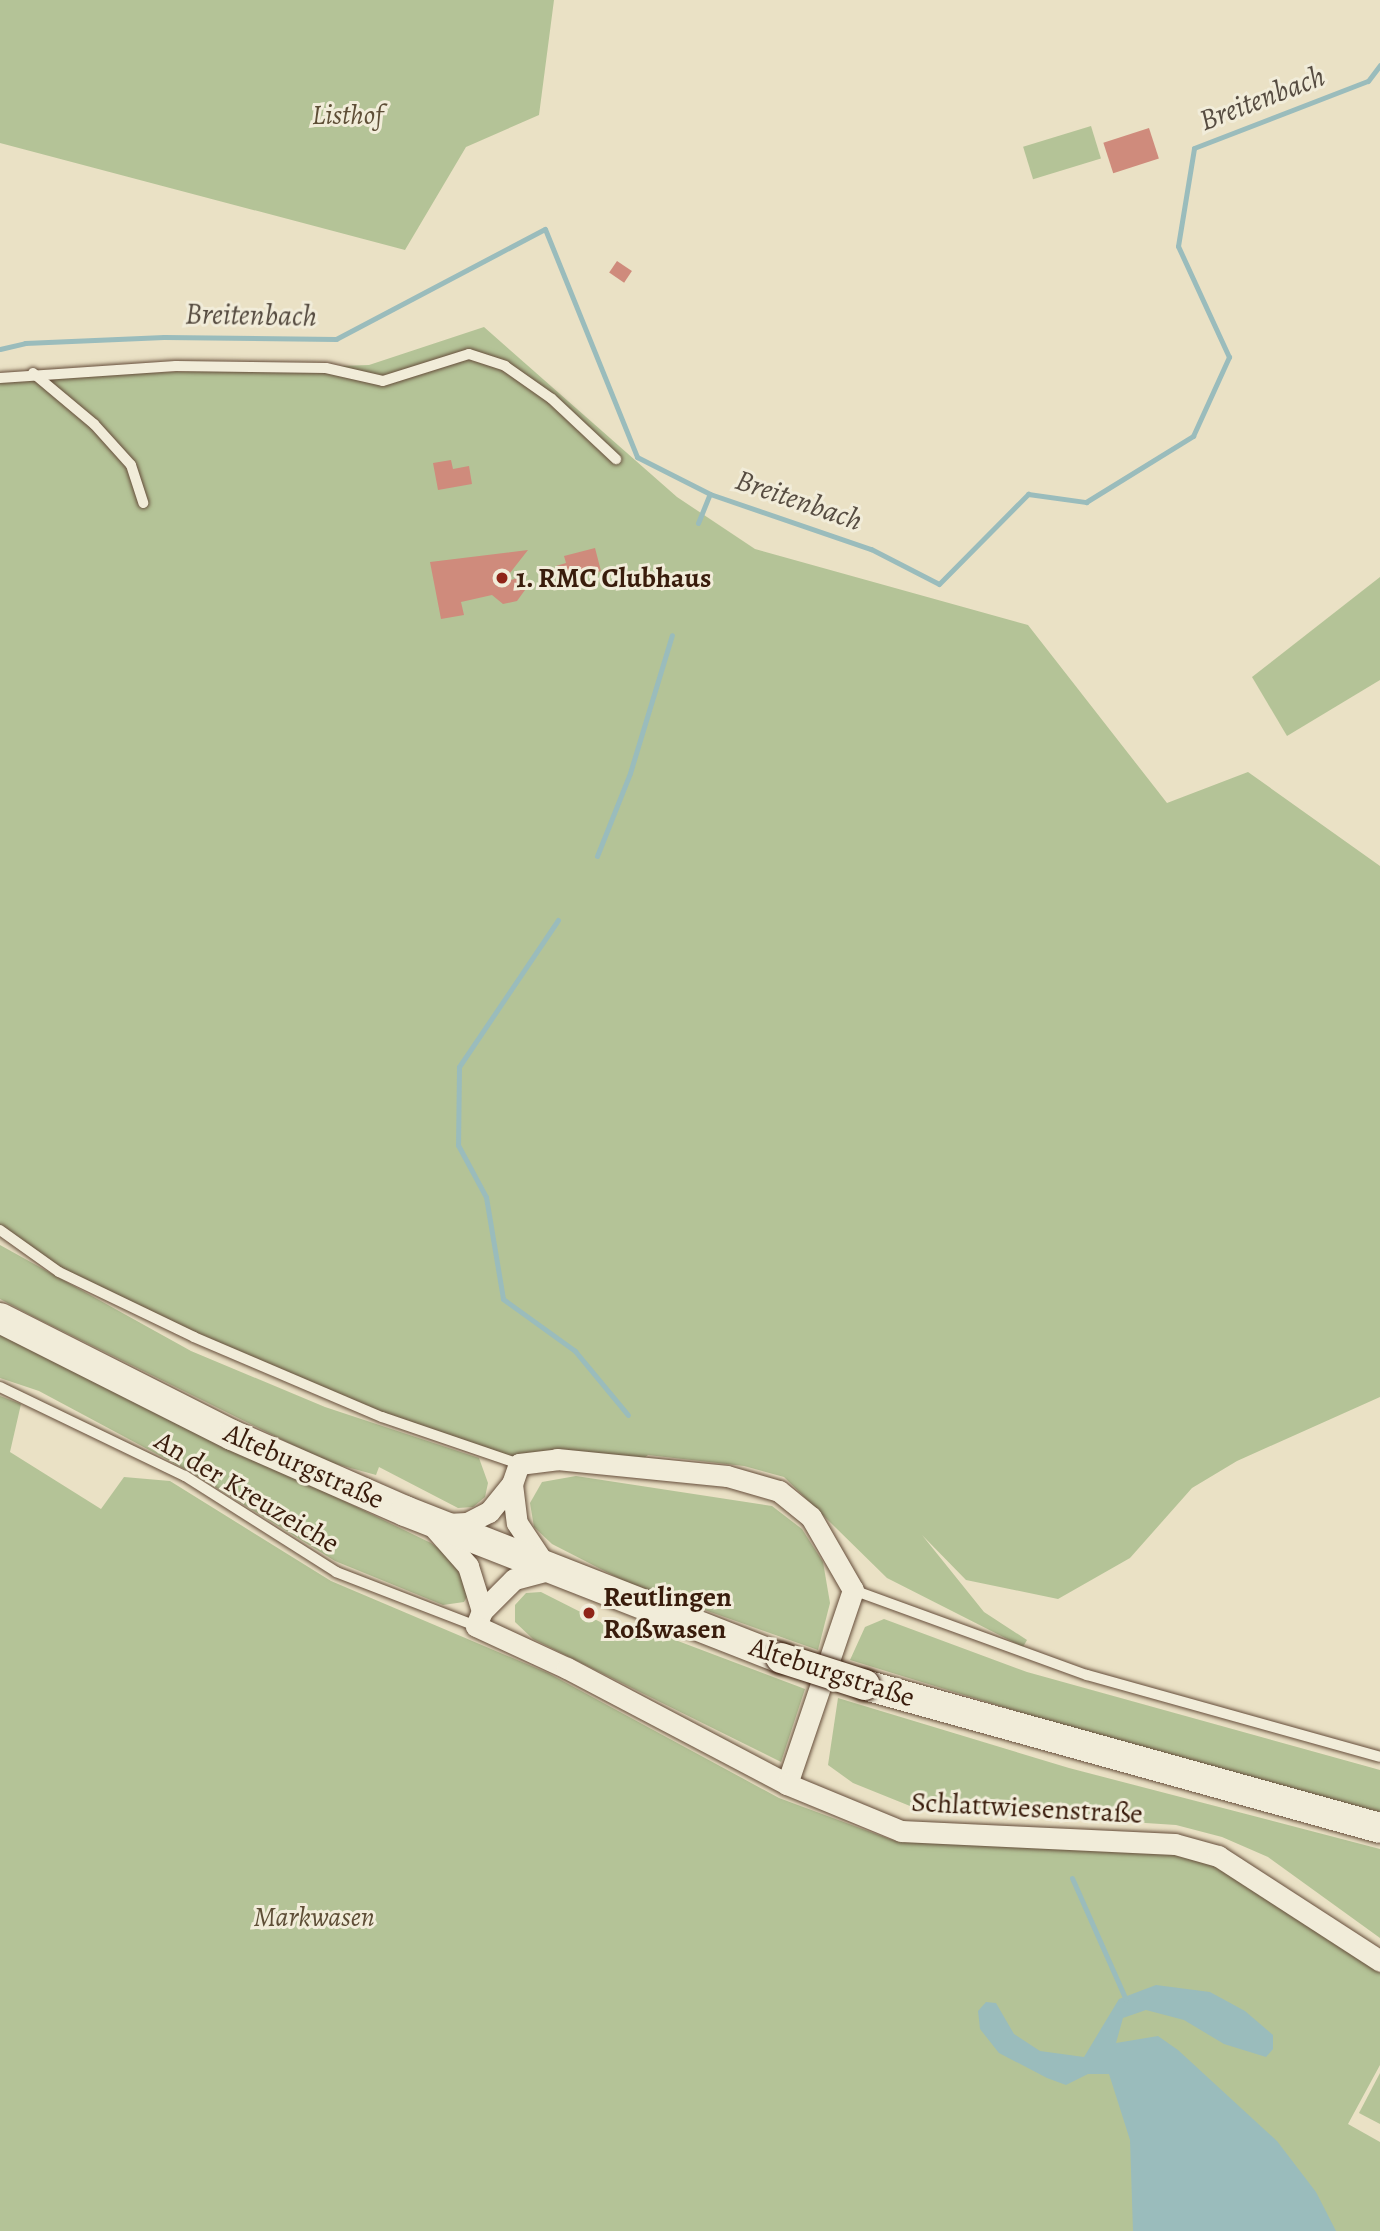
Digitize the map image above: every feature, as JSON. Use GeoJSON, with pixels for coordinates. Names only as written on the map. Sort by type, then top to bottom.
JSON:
{"type":"FeatureCollection","features":[{"type":"Feature","properties":{"kind":"main road","name":"Alteburgstraße"},"geometry":{"type":"LineString","coordinates":[[0,1318],[232,1435],[428,1521],[548,1570],[781,1658],[865,1685],[1380,1828]]}},
{"type":"Feature","properties":{"kind":"street"},"geometry":{"type":"LineString","coordinates":[[428,1521],[478,1520],[515,1474],[557,1460],[701,1473],[779,1491],[811,1517],[853,1590],[787,1784]]}},
{"type":"Feature","properties":{"kind":"street"},"geometry":{"type":"LineString","coordinates":[[479,1618],[514,1579],[548,1570],[517,1523],[515,1474]]}},
{"type":"Feature","properties":{"kind":"street"},"geometry":{"type":"LineString","coordinates":[[428,1521],[468,1566],[479,1618]]}},
{"type":"Feature","properties":{"kind":"street","name":"Schlattwiesenstraße"},"geometry":{"type":"LineString","coordinates":[[479,1618],[787,1784],[901,1831],[1175,1844],[1219,1856],[1380,1961]]}},
{"type":"Feature","properties":{"kind":"lane"},"geometry":{"type":"LineString","coordinates":[[0,378],[33,373],[176,366],[326,368],[383,381],[469,354],[505,366],[552,399],[616,459]]}},
{"type":"Feature","properties":{"kind":"lane"},"geometry":{"type":"LineString","coordinates":[[33,373],[94,424],[131,465],[143,503]]}},
{"type":"Feature","properties":{"kind":"lane"},"geometry":{"type":"LineString","coordinates":[[0,1230],[59,1272],[194,1337],[515,1474]]}},
{"type":"Feature","properties":{"kind":"lane","name":"An der Kreuzeiche"},"geometry":{"type":"LineString","coordinates":[[0,1387],[185,1476],[336,1572],[479,1618]]}},
{"type":"Feature","properties":{"kind":"lane"},"geometry":{"type":"LineString","coordinates":[[853,1590],[1087,1675],[1380,1757]]}},
{"type":"Feature","properties":{"kind":"green space","name":"Listhof"},"geometry":{"type":"Polygon","coordinates":[[[0,0],[554,0],[539,115],[466,147],[405,250],[0,143],[0,0]]]}},
{"type":"Feature","properties":{"kind":"green space"},"geometry":{"type":"Polygon","coordinates":[[[1091,126],[1101,159],[1033,179],[1023,147],[1091,126]]]}},
{"type":"Feature","properties":{"kind":"green space"},"geometry":{"type":"Polygon","coordinates":[[[484,327],[677,497],[755,549],[1028,625],[1167,803],[1248,772],[1380,866],[1380,1397],[1237,1461],[1192,1488],[1130,1558],[1058,1599],[966,1580],[922,1535],[984,1612],[1027,1640],[1023,1647],[887,1578],[784,1477],[744,1466],[648,1455],[634,1466],[518,1464],[382,1417],[59,1272],[0,1230],[0,378],[369,365],[484,327]]]}},
{"type":"Feature","properties":{"kind":"green space"},"geometry":{"type":"Polygon","coordinates":[[[1380,577],[1380,680],[1287,736],[1252,677],[1380,577]]]}},
{"type":"Feature","properties":{"kind":"green space"},"geometry":{"type":"Polygon","coordinates":[[[0,1245],[191,1351],[325,1407],[479,1458],[488,1483],[485,1497],[473,1507],[458,1508],[379,1467],[376,1475],[325,1461],[36,1318],[0,1299],[0,1245]]]}},
{"type":"Feature","properties":{"kind":"green space"},"geometry":{"type":"Polygon","coordinates":[[[0,1335],[431,1543],[451,1557],[469,1593],[464,1602],[443,1605],[335,1561],[194,1474],[39,1391],[0,1378],[0,1335]]]}},
{"type":"Feature","properties":{"kind":"green space","name":"Markwasen"},"geometry":{"type":"Polygon","coordinates":[[[0,1396],[21,1404],[10,1452],[101,1509],[124,1477],[170,1481],[331,1581],[548,1673],[779,1798],[895,1841],[1172,1853],[1214,1862],[1252,1884],[1380,1973],[1380,2065],[1348,2124],[1380,2142],[1380,2231],[0,2231],[0,1396]]]}},
{"type":"Feature","properties":{"kind":"green space"},"geometry":{"type":"Polygon","coordinates":[[[576,1476],[772,1506],[802,1529],[823,1562],[830,1603],[818,1650],[626,1582],[552,1544],[534,1527],[530,1503],[542,1482],[576,1476]]]}},
{"type":"Feature","properties":{"kind":"green space"},"geometry":{"type":"Polygon","coordinates":[[[541,1592],[624,1634],[670,1638],[805,1689],[781,1762],[533,1639],[515,1622],[515,1605],[526,1593],[541,1592]]]}},
{"type":"Feature","properties":{"kind":"green space"},"geometry":{"type":"Polygon","coordinates":[[[884,1619],[1027,1672],[1380,1770],[1380,1812],[1186,1763],[850,1660],[865,1627],[884,1619]]]}},
{"type":"Feature","properties":{"kind":"green space"},"geometry":{"type":"Polygon","coordinates":[[[838,1698],[1069,1768],[1380,1849],[1380,1938],[1268,1857],[1222,1837],[1176,1825],[915,1808],[853,1783],[828,1765],[838,1698]]]}},
{"type":"Feature","properties":{"kind":"green space"},"geometry":{"type":"Polygon","coordinates":[[[1380,2073],[1380,2124],[1359,2113],[1380,2073]]]}},
{"type":"Feature","properties":{"kind":"water"},"geometry":{"type":"Polygon","coordinates":[[[1156,1985],[1210,1992],[1245,2011],[1273,2035],[1273,2049],[1266,2057],[1224,2044],[1184,2020],[1146,2010],[1123,2018],[1116,2043],[1158,2036],[1178,2050],[1277,2141],[1316,2192],[1336,2231],[1133,2231],[1130,2140],[1109,2074],[1088,2074],[1066,2085],[999,2053],[980,2029],[978,2011],[986,2002],[996,2003],[1014,2034],[1040,2051],[1084,2057],[1119,1999],[1156,1985]]]}},
{"type":"Feature","properties":{"kind":"building"},"geometry":{"type":"Polygon","coordinates":[[[1149,128],[1159,158],[1113,173],[1103,143],[1149,128]]]}},
{"type":"Feature","properties":{"kind":"building"},"geometry":{"type":"Polygon","coordinates":[[[617,261],[632,271],[624,283],[609,273],[617,261]]]}},
{"type":"Feature","properties":{"kind":"building"},"geometry":{"type":"Polygon","coordinates":[[[451,460],[453,469],[469,466],[472,484],[438,490],[433,463],[451,460]]]}},
{"type":"Feature","properties":{"kind":"building"},"geometry":{"type":"Polygon","coordinates":[[[595,548],[601,571],[561,583],[556,566],[566,563],[564,556],[595,548]]]}},
{"type":"Feature","properties":{"kind":"building"},"geometry":{"type":"Polygon","coordinates":[[[528,550],[502,583],[523,576],[525,590],[517,601],[503,604],[492,595],[461,602],[464,615],[441,619],[430,562],[528,550]]]}},
{"type":"Feature","properties":{"kind":"waterway","name":"Breitenbach"},"geometry":{"type":"LineString","coordinates":[[0,349],[25,343],[164,337],[336,339],[545,229],[637,457],[710,494],[871,549],[939,584],[1028,494],[1086,502],[1193,436],[1229,357],[1178,246],[1194,148],[1368,81],[1380,65]]}},
{"type":"Feature","properties":{"kind":"waterway"},"geometry":{"type":"LineString","coordinates":[[698,523],[710,494]]}},
{"type":"Feature","properties":{"kind":"waterway"},"geometry":{"type":"LineString","coordinates":[[597,856],[630,773],[672,635]]}},
{"type":"Feature","properties":{"kind":"waterway"},"geometry":{"type":"LineString","coordinates":[[558,920],[459,1067],[458,1145],[486,1197],[503,1299],[575,1351],[628,1415]]}},
{"type":"Feature","properties":{"kind":"waterway"},"geometry":{"type":"LineString","coordinates":[[1072,1878],[1126,2000]]}},
{"type":"Feature","properties":{"kind":"place","name":"1. RMC Clubhaus"},"geometry":{"type":"Point","coordinates":[502,578]}},
{"type":"Feature","properties":{"kind":"place","name":"Reutlingen Roßwasen"},"geometry":{"type":"Point","coordinates":[589,1613]}}]}
